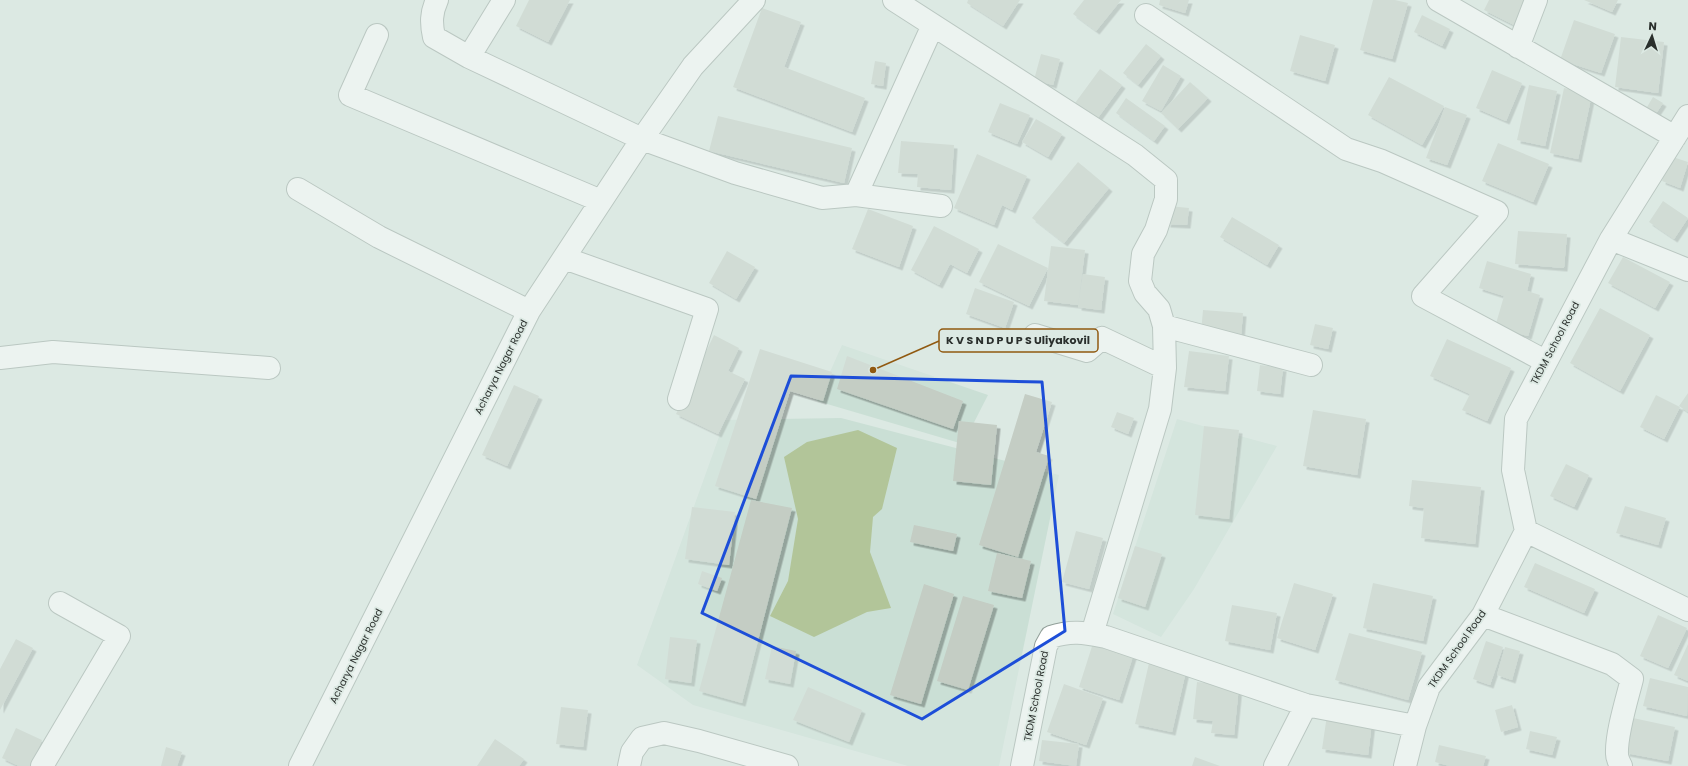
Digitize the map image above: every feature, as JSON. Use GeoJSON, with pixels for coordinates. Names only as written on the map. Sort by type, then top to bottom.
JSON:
{"type":"FeatureCollection","features":[{"type":"Feature","properties":{"kind":"street"},"geometry":{"type":"LineString","coordinates":[[437,0],[432,10],[434,37],[469,57],[642,139],[735,173],[822,198],[856,195],[941,206]]}},
{"type":"Feature","properties":{"kind":"street"},"geometry":{"type":"LineString","coordinates":[[469,57],[504,0]]}},
{"type":"Feature","properties":{"kind":"street","name":"Acharya Nagar Road"},"geometry":{"type":"LineString","coordinates":[[300,766],[530,311],[642,139],[693,66],[754,0]]}},
{"type":"Feature","properties":{"kind":"street"},"geometry":{"type":"LineString","coordinates":[[894,0],[1135,155],[1166,180],[1166,199],[1156,230],[1143,254],[1140,281],[1145,293],[1159,309],[1164,326],[1165,368],[1160,409],[1092,634]]}},
{"type":"Feature","properties":{"kind":"street"},"geometry":{"type":"LineString","coordinates":[[1438,0],[1675,137]]}},
{"type":"Feature","properties":{"kind":"street"},"geometry":{"type":"LineString","coordinates":[[1518,47],[1536,0]]}},
{"type":"Feature","properties":{"kind":"street"},"geometry":{"type":"LineString","coordinates":[[1146,15],[1346,149],[1382,161],[1497,212],[1423,296],[1545,361]]}},
{"type":"Feature","properties":{"kind":"street"},"geometry":{"type":"LineString","coordinates":[[856,195],[933,25]]}},
{"type":"Feature","properties":{"kind":"street"},"geometry":{"type":"LineString","coordinates":[[377,35],[350,95],[601,202]]}},
{"type":"Feature","properties":{"kind":"street","name":"TKDM School Road"},"geometry":{"type":"LineString","coordinates":[[1022,766],[1046,646],[1051,637],[1064,633],[1078,632],[1106,637],[1306,705],[1416,726],[1429,687],[1483,615],[1526,531],[1513,470],[1516,418],[1611,239],[1688,116]]}},
{"type":"Feature","properties":{"kind":"street"},"geometry":{"type":"LineString","coordinates":[[298,189],[379,237],[530,311]]}},
{"type":"Feature","properties":{"kind":"street"},"geometry":{"type":"LineString","coordinates":[[1611,239],[1688,270]]}},
{"type":"Feature","properties":{"kind":"street"},"geometry":{"type":"LineString","coordinates":[[564,258],[707,308],[679,399]]}},
{"type":"Feature","properties":{"kind":"street"},"geometry":{"type":"LineString","coordinates":[[1164,326],[1311,365]]}},
{"type":"Feature","properties":{"kind":"street"},"geometry":{"type":"LineString","coordinates":[[1035,335],[1087,351],[1102,338],[1165,368]]}},
{"type":"Feature","properties":{"kind":"street"},"geometry":{"type":"LineString","coordinates":[[2,360],[53,352],[269,368]]}},
{"type":"Feature","properties":{"kind":"street"},"geometry":{"type":"LineString","coordinates":[[1526,531],[1688,610]]}},
{"type":"Feature","properties":{"kind":"street"},"geometry":{"type":"LineString","coordinates":[[42,766],[119,636],[60,603]]}},
{"type":"Feature","properties":{"kind":"street"},"geometry":{"type":"LineString","coordinates":[[1483,615],[1612,664],[1632,679],[1618,742],[1617,755],[1621,766]]}},
{"type":"Feature","properties":{"kind":"street"},"geometry":{"type":"LineString","coordinates":[[1275,766],[1306,705]]}},
{"type":"Feature","properties":{"kind":"street"},"geometry":{"type":"LineString","coordinates":[[1405,766],[1416,726]]}},
{"type":"Feature","properties":{"kind":"street"},"geometry":{"type":"LineString","coordinates":[[629,766],[632,752],[642,738],[664,733],[699,741],[787,766]]}},
{"type":"Feature","properties":{"kind":"highlighted area"},"geometry":{"type":"Polygon","coordinates":[[[791,376],[1042,382],[1065,631],[922,719],[702,613],[791,376]]]}},
{"type":"Feature","properties":{"kind":"shaded area"},"geometry":{"type":"Polygon","coordinates":[[[842,345],[988,395],[963,444],[817,401],[842,345]]]}},
{"type":"Feature","properties":{"kind":"shaded area"},"geometry":{"type":"Polygon","coordinates":[[[841,418],[1059,475],[999,766],[908,766],[693,705],[637,665],[725,420],[841,418]]]}},
{"type":"Feature","properties":{"kind":"shaded area"},"geometry":{"type":"Polygon","coordinates":[[[1177,419],[1277,446],[1194,589],[1161,637],[1113,614],[1177,419]]]}},
{"type":"Feature","properties":{"kind":"green space"},"geometry":{"type":"Polygon","coordinates":[[[858,430],[897,448],[882,509],[873,517],[870,552],[891,608],[867,612],[814,637],[770,616],[788,581],[798,519],[784,457],[807,442],[858,430]]]}},
{"type":"Feature","properties":{"kind":"building"},"geometry":{"type":"Polygon","coordinates":[[[529,0],[570,0],[548,42],[516,26],[529,0]]]}},
{"type":"Feature","properties":{"kind":"building"},"geometry":{"type":"Polygon","coordinates":[[[968,0],[1020,0],[1003,26],[967,3],[968,0]]]}},
{"type":"Feature","properties":{"kind":"building"},"geometry":{"type":"Polygon","coordinates":[[[1084,0],[1121,0],[1096,31],[1073,14],[1084,0]]]}},
{"type":"Feature","properties":{"kind":"building"},"geometry":{"type":"Polygon","coordinates":[[[1160,0],[1189,0],[1185,13],[1159,5],[1160,0]]]}},
{"type":"Feature","properties":{"kind":"building"},"geometry":{"type":"Polygon","coordinates":[[[1373,0],[1395,0],[1408,3],[1392,59],[1360,50],[1373,0]]]}},
{"type":"Feature","properties":{"kind":"building"},"geometry":{"type":"Polygon","coordinates":[[[1489,0],[1527,0],[1514,25],[1484,10],[1489,0]]]}},
{"type":"Feature","properties":{"kind":"building"},"geometry":{"type":"Polygon","coordinates":[[[1584,0],[1618,0],[1612,12],[1584,0]]]}},
{"type":"Feature","properties":{"kind":"building"},"geometry":{"type":"Polygon","coordinates":[[[762,8],[801,22],[784,67],[865,98],[852,132],[733,87],[762,8]]]}},
{"type":"Feature","properties":{"kind":"building"},"geometry":{"type":"Polygon","coordinates":[[[1422,15],[1450,29],[1442,46],[1414,32],[1422,15]]]}},
{"type":"Feature","properties":{"kind":"building"},"geometry":{"type":"Polygon","coordinates":[[[1574,20],[1615,34],[1601,73],[1560,60],[1574,20]]]}},
{"type":"Feature","properties":{"kind":"building"},"geometry":{"type":"Polygon","coordinates":[[[1300,35],[1335,45],[1325,81],[1290,71],[1300,35]]]}},
{"type":"Feature","properties":{"kind":"building"},"geometry":{"type":"Polygon","coordinates":[[[1621,37],[1664,42],[1658,93],[1615,87],[1621,37]]]}},
{"type":"Feature","properties":{"kind":"building"},"geometry":{"type":"Polygon","coordinates":[[[1146,44],[1161,56],[1138,85],[1123,73],[1146,44]]]}},
{"type":"Feature","properties":{"kind":"building"},"geometry":{"type":"Polygon","coordinates":[[[1041,54],[1060,59],[1053,85],[1034,80],[1041,54]]]}},
{"type":"Feature","properties":{"kind":"building"},"geometry":{"type":"Polygon","coordinates":[[[875,61],[886,63],[883,86],[871,84],[875,61]]]}},
{"type":"Feature","properties":{"kind":"building"},"geometry":{"type":"Polygon","coordinates":[[[1163,65],[1181,76],[1161,111],[1142,101],[1163,65]]]}},
{"type":"Feature","properties":{"kind":"building"},"geometry":{"type":"Polygon","coordinates":[[[1100,69],[1122,85],[1097,119],[1075,103],[1100,69]]]}},
{"type":"Feature","properties":{"kind":"building"},"geometry":{"type":"Polygon","coordinates":[[[1492,70],[1522,83],[1506,121],[1476,108],[1492,70]]]}},
{"type":"Feature","properties":{"kind":"building"},"geometry":{"type":"Polygon","coordinates":[[[1389,77],[1444,106],[1422,145],[1368,115],[1389,77]]]}},
{"type":"Feature","properties":{"kind":"building"},"geometry":{"type":"Polygon","coordinates":[[[1190,82],[1208,98],[1178,129],[1161,113],[1190,82]]]}},
{"type":"Feature","properties":{"kind":"building"},"geometry":{"type":"Polygon","coordinates":[[[1529,85],[1557,91],[1545,146],[1517,140],[1529,85]]]}},
{"type":"Feature","properties":{"kind":"building"},"geometry":{"type":"Polygon","coordinates":[[[1564,88],[1592,94],[1578,159],[1550,153],[1564,88]]]}},
{"type":"Feature","properties":{"kind":"building"},"geometry":{"type":"Polygon","coordinates":[[[1653,97],[1663,103],[1653,118],[1644,112],[1653,97]]]}},
{"type":"Feature","properties":{"kind":"building"},"geometry":{"type":"Polygon","coordinates":[[[1126,98],[1165,126],[1154,141],[1116,113],[1126,98]]]}},
{"type":"Feature","properties":{"kind":"building"},"geometry":{"type":"Polygon","coordinates":[[[1000,103],[1030,115],[1017,144],[988,132],[1000,103]]]}},
{"type":"Feature","properties":{"kind":"building"},"geometry":{"type":"Polygon","coordinates":[[[1445,107],[1467,115],[1447,165],[1426,158],[1445,107]]]}},
{"type":"Feature","properties":{"kind":"building"},"geometry":{"type":"Polygon","coordinates":[[[718,116],[852,148],[844,183],[709,151],[718,116]]]}},
{"type":"Feature","properties":{"kind":"building"},"geometry":{"type":"Polygon","coordinates":[[[1036,119],[1062,134],[1048,157],[1022,142],[1036,119]]]}},
{"type":"Feature","properties":{"kind":"building"},"geometry":{"type":"Polygon","coordinates":[[[901,141],[954,145],[951,190],[917,187],[918,174],[898,173],[901,141]]]}},
{"type":"Feature","properties":{"kind":"building"},"geometry":{"type":"Polygon","coordinates":[[[1498,143],[1549,164],[1533,202],[1482,181],[1498,143]]]}},
{"type":"Feature","properties":{"kind":"building"},"geometry":{"type":"Polygon","coordinates":[[[977,154],[1027,176],[1012,210],[1002,205],[994,225],[954,208],[977,154]]]}},
{"type":"Feature","properties":{"kind":"building"},"geometry":{"type":"Polygon","coordinates":[[[1670,156],[1688,162],[1680,188],[1662,181],[1670,156]]]}},
{"type":"Feature","properties":{"kind":"building"},"geometry":{"type":"Polygon","coordinates":[[[1078,162],[1109,188],[1064,243],[1032,218],[1078,162]]]}},
{"type":"Feature","properties":{"kind":"building"},"geometry":{"type":"Polygon","coordinates":[[[1663,201],[1688,218],[1674,239],[1649,222],[1663,201]]]}},
{"type":"Feature","properties":{"kind":"building"},"geometry":{"type":"Polygon","coordinates":[[[1169,206],[1189,208],[1187,225],[1167,224],[1169,206]]]}},
{"type":"Feature","properties":{"kind":"building"},"geometry":{"type":"Polygon","coordinates":[[[868,209],[913,226],[899,267],[852,249],[868,209]]]}},
{"type":"Feature","properties":{"kind":"building"},"geometry":{"type":"Polygon","coordinates":[[[1232,217],[1279,245],[1267,265],[1220,237],[1232,217]]]}},
{"type":"Feature","properties":{"kind":"building"},"geometry":{"type":"Polygon","coordinates":[[[934,226],[979,249],[967,273],[950,264],[939,285],[911,270],[934,226]]]}},
{"type":"Feature","properties":{"kind":"building"},"geometry":{"type":"Polygon","coordinates":[[[1518,231],[1567,234],[1564,268],[1515,264],[1518,231]]]}},
{"type":"Feature","properties":{"kind":"building"},"geometry":{"type":"Polygon","coordinates":[[[998,244],[1048,268],[1029,306],[979,282],[998,244]]]}},
{"type":"Feature","properties":{"kind":"building"},"geometry":{"type":"Polygon","coordinates":[[[1051,246],[1085,250],[1078,305],[1044,301],[1051,246]]]}},
{"type":"Feature","properties":{"kind":"building"},"geometry":{"type":"Polygon","coordinates":[[[727,251],[755,267],[736,299],[709,283],[727,251]]]}},
{"type":"Feature","properties":{"kind":"building"},"geometry":{"type":"Polygon","coordinates":[[[1623,257],[1670,282],[1655,308],[1608,283],[1623,257]]]}},
{"type":"Feature","properties":{"kind":"building"},"geometry":{"type":"Polygon","coordinates":[[[1487,261],[1531,274],[1527,291],[1540,295],[1528,336],[1495,327],[1504,296],[1479,288],[1487,261]]]}},
{"type":"Feature","properties":{"kind":"building"},"geometry":{"type":"Polygon","coordinates":[[[1083,274],[1105,277],[1101,310],[1078,307],[1083,274]]]}},
{"type":"Feature","properties":{"kind":"building"},"geometry":{"type":"Polygon","coordinates":[[[975,288],[1014,302],[1005,328],[966,314],[975,288]]]}},
{"type":"Feature","properties":{"kind":"building"},"geometry":{"type":"Polygon","coordinates":[[[1600,308],[1650,335],[1620,391],[1570,363],[1600,308]]]}},
{"type":"Feature","properties":{"kind":"building"},"geometry":{"type":"Polygon","coordinates":[[[1203,310],[1243,313],[1241,336],[1201,332],[1203,310]]]}},
{"type":"Feature","properties":{"kind":"building"},"geometry":{"type":"Polygon","coordinates":[[[1315,324],[1333,328],[1328,349],[1310,345],[1315,324]]]}},
{"type":"Feature","properties":{"kind":"building"},"geometry":{"type":"Polygon","coordinates":[[[714,335],[739,348],[728,371],[745,379],[718,434],[676,414],[714,335]]]}},
{"type":"Feature","properties":{"kind":"building"},"geometry":{"type":"Polygon","coordinates":[[[1447,339],[1511,368],[1487,421],[1462,410],[1470,394],[1430,376],[1447,339]]]}},
{"type":"Feature","properties":{"kind":"building"},"geometry":{"type":"Polygon","coordinates":[[[760,349],[832,372],[823,401],[790,391],[756,499],[715,486],[760,349]]]}},
{"type":"Feature","properties":{"kind":"building"},"geometry":{"type":"Polygon","coordinates":[[[1189,351],[1229,356],[1225,391],[1184,387],[1189,351]]]}},
{"type":"Feature","properties":{"kind":"building"},"geometry":{"type":"Polygon","coordinates":[[[847,356],[963,401],[953,429],[837,389],[847,356]]]}},
{"type":"Feature","properties":{"kind":"building"},"geometry":{"type":"Polygon","coordinates":[[[1260,365],[1283,368],[1280,394],[1257,391],[1260,365]]]}},
{"type":"Feature","properties":{"kind":"building"},"geometry":{"type":"Polygon","coordinates":[[[514,385],[539,396],[507,466],[482,455],[514,385]]]}},
{"type":"Feature","properties":{"kind":"building"},"geometry":{"type":"Polygon","coordinates":[[[1688,393],[1688,412],[1679,406],[1688,393]]]}},
{"type":"Feature","properties":{"kind":"building"},"geometry":{"type":"Polygon","coordinates":[[[1025,394],[1052,402],[1036,452],[1049,456],[1018,557],[979,545],[1025,394]]]}},
{"type":"Feature","properties":{"kind":"building"},"geometry":{"type":"Polygon","coordinates":[[[1656,395],[1680,407],[1664,439],[1640,427],[1656,395]]]}},
{"type":"Feature","properties":{"kind":"building"},"geometry":{"type":"Polygon","coordinates":[[[1313,410],[1366,419],[1357,475],[1303,466],[1313,410]]]}},
{"type":"Feature","properties":{"kind":"building"},"geometry":{"type":"Polygon","coordinates":[[[1117,412],[1134,418],[1128,434],[1111,427],[1117,412]]]}},
{"type":"Feature","properties":{"kind":"building"},"geometry":{"type":"Polygon","coordinates":[[[959,421],[997,425],[991,485],[953,481],[959,421]]]}},
{"type":"Feature","properties":{"kind":"building"},"geometry":{"type":"Polygon","coordinates":[[[1204,426],[1239,430],[1229,519],[1195,515],[1204,426]]]}},
{"type":"Feature","properties":{"kind":"building"},"geometry":{"type":"Polygon","coordinates":[[[1566,464],[1589,475],[1574,507],[1550,496],[1566,464]]]}},
{"type":"Feature","properties":{"kind":"building"},"geometry":{"type":"Polygon","coordinates":[[[1412,480],[1481,487],[1475,544],[1421,538],[1424,508],[1409,506],[1412,480]]]}},
{"type":"Feature","properties":{"kind":"building"},"geometry":{"type":"Polygon","coordinates":[[[751,500],[792,508],[742,703],[699,691],[751,500]]]}},
{"type":"Feature","properties":{"kind":"building"},"geometry":{"type":"Polygon","coordinates":[[[1625,506],[1666,518],[1658,545],[1616,533],[1625,506]]]}},
{"type":"Feature","properties":{"kind":"building"},"geometry":{"type":"Polygon","coordinates":[[[692,507],[735,512],[729,565],[685,559],[692,507]]]}},
{"type":"Feature","properties":{"kind":"building"},"geometry":{"type":"Polygon","coordinates":[[[914,525],[957,534],[953,551],[910,542],[914,525]]]}},
{"type":"Feature","properties":{"kind":"building"},"geometry":{"type":"Polygon","coordinates":[[[1076,531],[1103,538],[1089,589],[1062,582],[1076,531]]]}},
{"type":"Feature","properties":{"kind":"building"},"geometry":{"type":"Polygon","coordinates":[[[1135,546],[1162,554],[1145,607],[1118,598],[1135,546]]]}},
{"type":"Feature","properties":{"kind":"building"},"geometry":{"type":"Polygon","coordinates":[[[997,553],[1031,561],[1022,598],[988,591],[997,553]]]}},
{"type":"Feature","properties":{"kind":"building"},"geometry":{"type":"Polygon","coordinates":[[[1535,563],[1595,589],[1584,613],[1524,587],[1535,563]]]}},
{"type":"Feature","properties":{"kind":"building"},"geometry":{"type":"Polygon","coordinates":[[[702,571],[722,578],[717,591],[698,584],[702,571]]]}},
{"type":"Feature","properties":{"kind":"building"},"geometry":{"type":"Polygon","coordinates":[[[1294,583],[1333,594],[1315,650],[1277,638],[1294,583]]]}},
{"type":"Feature","properties":{"kind":"building"},"geometry":{"type":"Polygon","coordinates":[[[1373,583],[1433,596],[1423,641],[1363,628],[1373,583]]]}},
{"type":"Feature","properties":{"kind":"building"},"geometry":{"type":"Polygon","coordinates":[[[924,584],[954,594],[921,704],[890,695],[924,584]]]}},
{"type":"Feature","properties":{"kind":"building"},"geometry":{"type":"Polygon","coordinates":[[[963,596],[994,605],[968,690],[937,681],[963,596]]]}},
{"type":"Feature","properties":{"kind":"building"},"geometry":{"type":"Polygon","coordinates":[[[1232,605],[1277,613],[1270,650],[1225,641],[1232,605]]]}},
{"type":"Feature","properties":{"kind":"building"},"geometry":{"type":"Polygon","coordinates":[[[1658,615],[1687,628],[1668,668],[1640,656],[1658,615]]]}},
{"type":"Feature","properties":{"kind":"building"},"geometry":{"type":"Polygon","coordinates":[[[1349,633],[1422,652],[1408,700],[1335,680],[1349,633]]]}},
{"type":"Feature","properties":{"kind":"building"},"geometry":{"type":"Polygon","coordinates":[[[670,637],[697,640],[691,683],[665,679],[670,637]]]}},
{"type":"Feature","properties":{"kind":"building"},"geometry":{"type":"Polygon","coordinates":[[[16,639],[33,648],[0,710],[0,669],[16,639]]]}},
{"type":"Feature","properties":{"kind":"building"},"geometry":{"type":"Polygon","coordinates":[[[1094,640],[1134,653],[1119,700],[1079,687],[1094,640]]]}},
{"type":"Feature","properties":{"kind":"building"},"geometry":{"type":"Polygon","coordinates":[[[1486,641],[1503,647],[1490,685],[1473,679],[1486,641]]]}},
{"type":"Feature","properties":{"kind":"building"},"geometry":{"type":"Polygon","coordinates":[[[1688,644],[1688,681],[1674,675],[1688,644]]]}},
{"type":"Feature","properties":{"kind":"building"},"geometry":{"type":"Polygon","coordinates":[[[772,646],[796,651],[790,684],[765,679],[772,646]]]}},
{"type":"Feature","properties":{"kind":"building"},"geometry":{"type":"Polygon","coordinates":[[[1505,647],[1520,651],[1512,680],[1497,675],[1505,647]]]}},
{"type":"Feature","properties":{"kind":"building"},"geometry":{"type":"Polygon","coordinates":[[[1149,663],[1186,671],[1172,732],[1135,724],[1149,663]]]}},
{"type":"Feature","properties":{"kind":"building"},"geometry":{"type":"Polygon","coordinates":[[[1650,678],[1688,687],[1687,716],[1643,706],[1650,678]]]}},
{"type":"Feature","properties":{"kind":"building"},"geometry":{"type":"Polygon","coordinates":[[[1197,682],[1239,686],[1234,735],[1211,733],[1213,721],[1193,719],[1197,682]]]}},
{"type":"Feature","properties":{"kind":"building"},"geometry":{"type":"Polygon","coordinates":[[[1064,684],[1103,698],[1086,745],[1047,732],[1064,684]]]}},
{"type":"Feature","properties":{"kind":"building"},"geometry":{"type":"Polygon","coordinates":[[[808,687],[862,710],[849,742],[793,720],[808,687]]]}},
{"type":"Feature","properties":{"kind":"building"},"geometry":{"type":"Polygon","coordinates":[[[1512,705],[1518,727],[1501,732],[1495,710],[1512,705]]]}},
{"type":"Feature","properties":{"kind":"building"},"geometry":{"type":"Polygon","coordinates":[[[561,707],[588,710],[583,747],[556,744],[561,707]]]}},
{"type":"Feature","properties":{"kind":"building"},"geometry":{"type":"Polygon","coordinates":[[[1327,715],[1372,722],[1368,755],[1322,749],[1327,715]]]}},
{"type":"Feature","properties":{"kind":"building"},"geometry":{"type":"Polygon","coordinates":[[[1633,718],[1675,727],[1668,761],[1626,753],[1633,718]]]}},
{"type":"Feature","properties":{"kind":"building"},"geometry":{"type":"Polygon","coordinates":[[[16,728],[42,740],[30,766],[19,766],[2,758],[16,728]]]}},
{"type":"Feature","properties":{"kind":"building"},"geometry":{"type":"Polygon","coordinates":[[[1530,731],[1557,737],[1552,755],[1526,749],[1530,731]]]}},
{"type":"Feature","properties":{"kind":"building"},"geometry":{"type":"Polygon","coordinates":[[[495,739],[524,759],[519,766],[477,766],[495,739]]]}},
{"type":"Feature","properties":{"kind":"building"},"geometry":{"type":"Polygon","coordinates":[[[1042,740],[1079,744],[1076,766],[1039,761],[1042,740]]]}},
{"type":"Feature","properties":{"kind":"building"},"geometry":{"type":"Polygon","coordinates":[[[1439,745],[1486,756],[1483,766],[1450,766],[1435,762],[1439,745]]]}},
{"type":"Feature","properties":{"kind":"building"},"geometry":{"type":"Polygon","coordinates":[[[166,747],[182,752],[177,766],[161,766],[166,747]]]}},
{"type":"Feature","properties":{"kind":"building"},"geometry":{"type":"Polygon","coordinates":[[[1195,757],[1220,766],[1192,766],[1195,757]]]}},
{"type":"Feature","properties":{"kind":"place","name":"K V S N D P U P S Uliyakovil"},"geometry":{"type":"Point","coordinates":[873,370]}}]}
